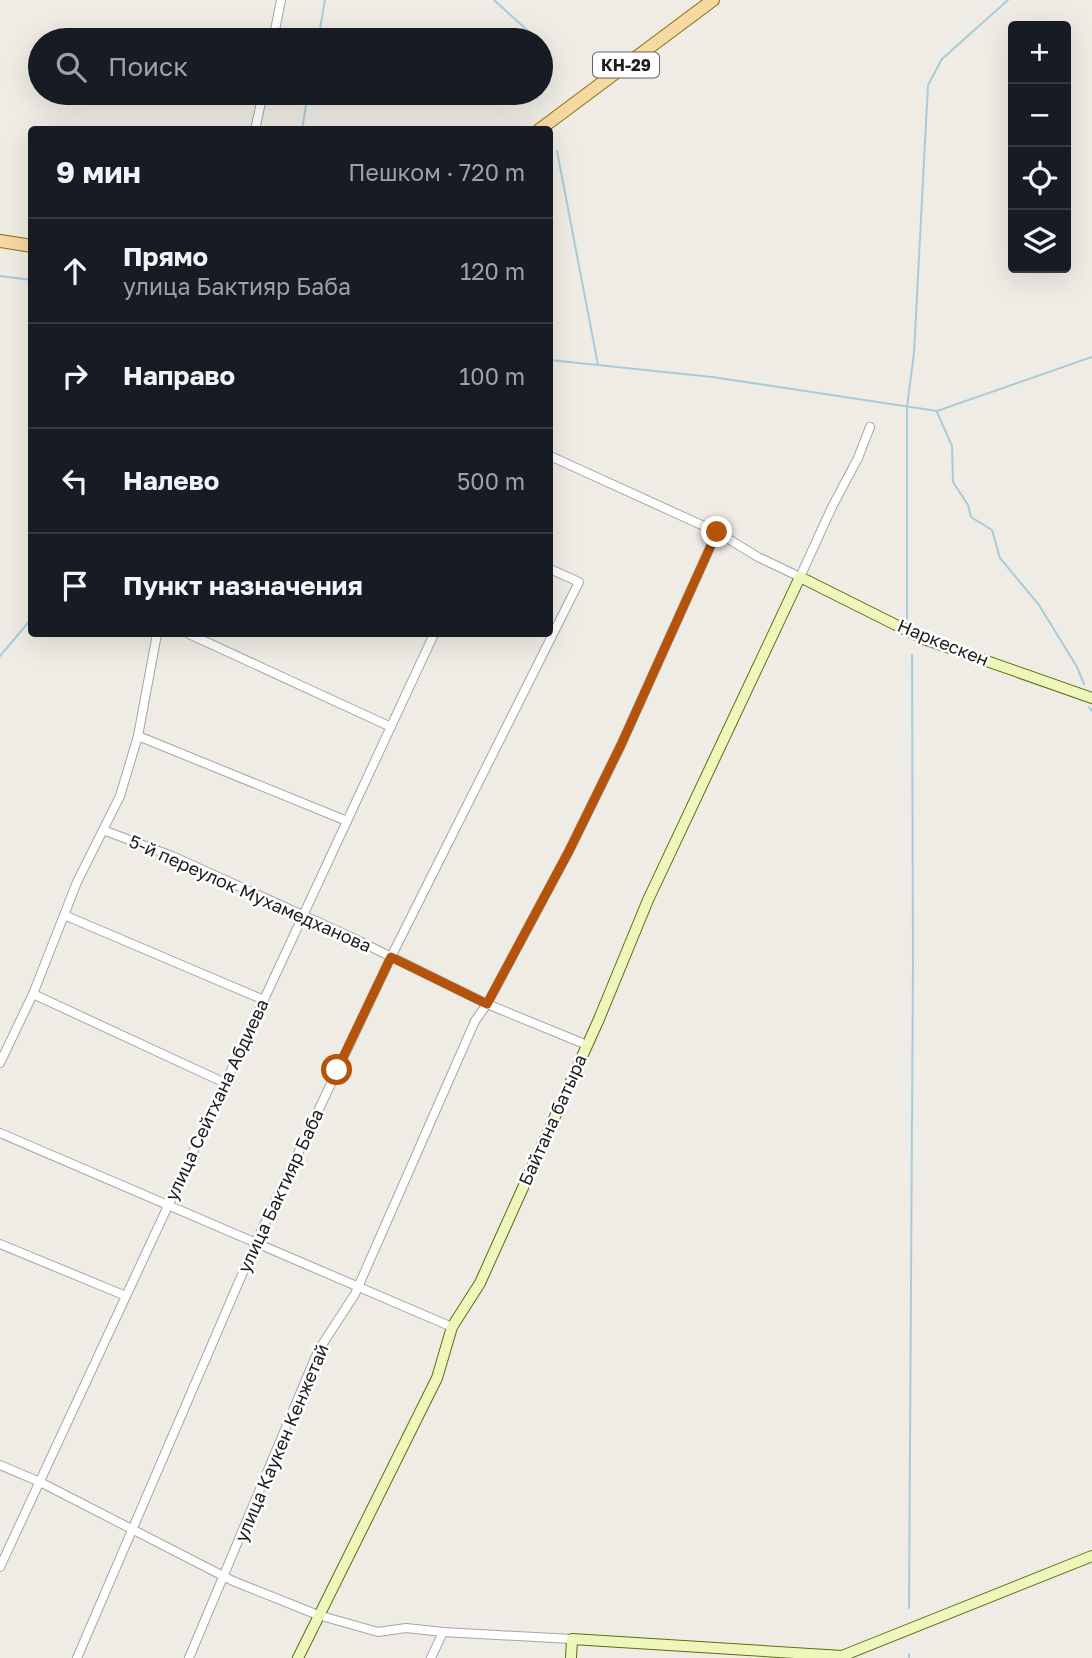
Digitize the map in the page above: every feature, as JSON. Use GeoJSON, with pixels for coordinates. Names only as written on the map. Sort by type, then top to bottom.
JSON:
{"type":"FeatureCollection","features":[{"type":"Feature","properties":{"kind":"main road","name":"КН-29"},"geometry":{"type":"LineString","coordinates":[[544,126],[713,0]]}},
{"type":"Feature","properties":{"kind":"main road"},"geometry":{"type":"LineString","coordinates":[[0,241],[28,245]]}},
{"type":"Feature","properties":{"kind":"street"},"geometry":{"type":"LineString","coordinates":[[275,28],[281,0]]}},
{"type":"Feature","properties":{"kind":"street"},"geometry":{"type":"LineString","coordinates":[[256,126],[260,105]]}},
{"type":"Feature","properties":{"kind":"street"},"geometry":{"type":"LineString","coordinates":[[553,457],[717,532],[800,577],[858,458],[870,427]]}},
{"type":"Feature","properties":{"kind":"street","name":"улица Каукен Кенжетай"},"geometry":{"type":"LineString","coordinates":[[189,1658],[318,1351],[359,1286],[475,1021],[487,1004],[569,851],[621,745],[717,532]]}},
{"type":"Feature","properties":{"kind":"street","name":"улица Бактияр Баба"},"geometry":{"type":"LineString","coordinates":[[553,570],[579,582],[553,634]]}},
{"type":"Feature","properties":{"kind":"street","name":"Наркескен"},"geometry":{"type":"LineString","coordinates":[[800,577],[924,639],[1092,698]]}},
{"type":"Feature","properties":{"kind":"street","name":"Байтана батыра"},"geometry":{"type":"LineString","coordinates":[[298,1658],[437,1378],[452,1327],[480,1283],[587,1045],[648,900],[800,577]]}},
{"type":"Feature","properties":{"kind":"street"},"geometry":{"type":"LineString","coordinates":[[0,1063],[33,994],[76,882],[120,796],[138,736],[156,637]]}},
{"type":"Feature","properties":{"kind":"street"},"geometry":{"type":"LineString","coordinates":[[196,637],[391,727]]}},
{"type":"Feature","properties":{"kind":"street","name":"улица Сейтхана Абдиева"},"geometry":{"type":"LineString","coordinates":[[0,1567],[433,637]]}},
{"type":"Feature","properties":{"kind":"street","name":"улица Бактияр Баба"},"geometry":{"type":"LineString","coordinates":[[77,1658],[256,1242],[391,957],[551,637]]}},
{"type":"Feature","properties":{"kind":"street"},"geometry":{"type":"LineString","coordinates":[[138,736],[347,821]]}},
{"type":"Feature","properties":{"kind":"street","name":"5-й переулок Мухамедханова"},"geometry":{"type":"LineString","coordinates":[[103,830],[172,856],[303,915],[487,1004],[587,1045]]}},
{"type":"Feature","properties":{"kind":"street"},"geometry":{"type":"LineString","coordinates":[[64,915],[264,1000]]}},
{"type":"Feature","properties":{"kind":"street"},"geometry":{"type":"LineString","coordinates":[[33,994],[225,1083]]}},
{"type":"Feature","properties":{"kind":"street"},"geometry":{"type":"LineString","coordinates":[[0,1133],[452,1327]]}},
{"type":"Feature","properties":{"kind":"street"},"geometry":{"type":"LineString","coordinates":[[0,1244],[126,1296]]}},
{"type":"Feature","properties":{"kind":"street"},"geometry":{"type":"LineString","coordinates":[[0,1465],[40,1482],[225,1576],[318,1615],[378,1632],[406,1628],[843,1657],[1092,1556]]}},
{"type":"Feature","properties":{"kind":"street"},"geometry":{"type":"LineString","coordinates":[[431,1658],[443,1632]]}},
{"type":"Feature","properties":{"kind":"street"},"geometry":{"type":"LineString","coordinates":[[571,1658],[572,1639]]}},
{"type":"Feature","properties":{"kind":"waterway"},"geometry":{"type":"LineString","coordinates":[[320,28],[325,0]]}},
{"type":"Feature","properties":{"kind":"waterway"},"geometry":{"type":"LineString","coordinates":[[494,0],[525,28]]}},
{"type":"Feature","properties":{"kind":"waterway"},"geometry":{"type":"LineString","coordinates":[[907,619],[907,407],[914,353],[928,85],[942,59],[1008,0]]}},
{"type":"Feature","properties":{"kind":"waterway"},"geometry":{"type":"LineString","coordinates":[[303,126],[306,105]]}},
{"type":"Feature","properties":{"kind":"waterway"},"geometry":{"type":"LineString","coordinates":[[557,151],[598,365]]}},
{"type":"Feature","properties":{"kind":"waterway"},"geometry":{"type":"LineString","coordinates":[[0,276],[28,280]]}},
{"type":"Feature","properties":{"kind":"waterway"},"geometry":{"type":"LineString","coordinates":[[553,360],[712,377],[937,411],[1092,357]]}},
{"type":"Feature","properties":{"kind":"waterway"},"geometry":{"type":"LineString","coordinates":[[937,412],[952,446],[953,482],[968,505],[971,517],[992,530],[1000,558],[1039,605],[1077,667],[1084,684]]}},
{"type":"Feature","properties":{"kind":"waterway"},"geometry":{"type":"LineString","coordinates":[[0,656],[28,623]]}},
{"type":"Feature","properties":{"kind":"waterway"},"geometry":{"type":"LineString","coordinates":[[909,1608],[912,655]]}},
{"type":"Feature","properties":{"kind":"waterway"},"geometry":{"type":"LineString","coordinates":[[1089,707],[1092,711]]}},
{"type":"Feature","properties":{"kind":"route"},"geometry":{"type":"LineString","coordinates":[[337,1070],[391,957],[487,1004],[569,851],[632,723],[717,532]]}}]}
